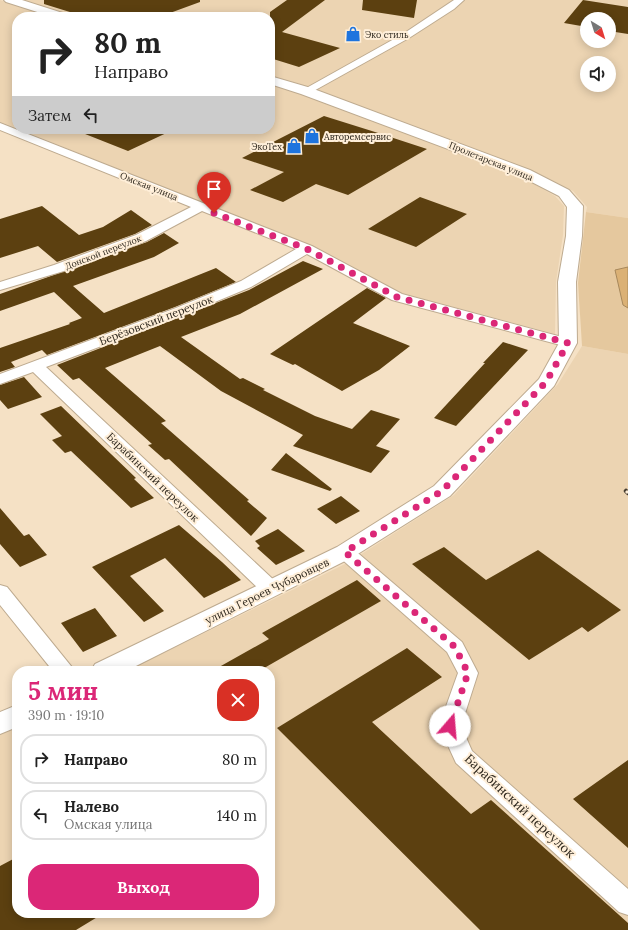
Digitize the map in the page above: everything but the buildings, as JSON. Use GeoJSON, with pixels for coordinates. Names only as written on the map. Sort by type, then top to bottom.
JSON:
{"type":"FeatureCollection","features":[{"type":"Feature","properties":{"kind":"street"},"geometry":{"type":"LineString","coordinates":[[10,0],[49,12]]}},
{"type":"Feature","properties":{"kind":"street"},"geometry":{"type":"LineString","coordinates":[[306,91],[406,36],[451,7],[459,0]]}},
{"type":"Feature","properties":{"kind":"street","name":"Пролетарская улица"},"geometry":{"type":"LineString","coordinates":[[275,82],[306,91],[525,173],[564,193],[575,206],[574,236],[567,282],[568,343]]}},
{"type":"Feature","properties":{"kind":"street","name":"Омская улица"},"geometry":{"type":"LineString","coordinates":[[0,126],[12,131]]}},
{"type":"Feature","properties":{"kind":"street","name":"Омская улица"},"geometry":{"type":"LineString","coordinates":[[20,134],[307,249],[397,297],[568,343]]}},
{"type":"Feature","properties":{"kind":"street","name":"Донской переулок"},"geometry":{"type":"LineString","coordinates":[[0,286],[59,268],[141,238],[201,207]]}},
{"type":"Feature","properties":{"kind":"street","name":"Берёзовский переулок"},"geometry":{"type":"LineString","coordinates":[[0,379],[181,311],[246,284],[307,249]]}},
{"type":"Feature","properties":{"kind":"street","name":"улица Героев Чубаровцев"},"geometry":{"type":"LineString","coordinates":[[114,666],[345,552],[442,491],[546,382],[568,343]]}},
{"type":"Feature","properties":{"kind":"street","name":"Барабинский переулок"},"geometry":{"type":"LineString","coordinates":[[36,366],[270,588]]}},
{"type":"Feature","properties":{"kind":"street","name":"Барабинский переулок"},"geometry":{"type":"LineString","coordinates":[[345,552],[455,647],[468,673],[450,726],[464,757],[628,904]]}},
{"type":"Feature","properties":{"kind":"street"},"geometry":{"type":"LineString","coordinates":[[0,592],[61,666]]}},
{"type":"Feature","properties":{"kind":"street"},"geometry":{"type":"LineString","coordinates":[[0,724],[12,718]]}},
{"type":"Feature","properties":{"kind":"shaded area"},"geometry":{"type":"Polygon","coordinates":[[[0,0],[39,12],[12,12],[12,126],[0,122],[0,0]]]}},
{"type":"Feature","properties":{"kind":"shaded area"},"geometry":{"type":"Polygon","coordinates":[[[22,0],[628,0],[628,218],[586,212],[587,207],[573,191],[529,170],[275,79],[275,12],[61,12],[22,0]]]}},
{"type":"Feature","properties":{"kind":"shaded area"},"geometry":{"type":"Polygon","coordinates":[[[275,84],[304,93],[520,176],[555,196],[564,206],[563,235],[556,282],[555,334],[397,292],[311,247],[31,134],[275,134],[275,84]]]}},
{"type":"Feature","properties":{"kind":"shaded area"},"geometry":{"type":"Polygon","coordinates":[[[586,212],[628,218],[628,354],[582,346],[578,283],[586,212]]]}},
{"type":"Feature","properties":{"kind":"shaded area"},"geometry":{"type":"Polygon","coordinates":[[[628,267],[628,308],[623,305],[615,270],[628,267]]]}},
{"type":"Feature","properties":{"kind":"shaded area"},"geometry":{"type":"Polygon","coordinates":[[[582,346],[628,354],[628,930],[0,930],[0,735],[12,729],[12,918],[275,918],[275,666],[137,666],[349,562],[454,495],[558,384],[582,346]]]}},
{"type":"Feature","properties":{"kind":"place","name":"Эко стиль"},"geometry":{"type":"Point","coordinates":[353,34]}},
{"type":"Feature","properties":{"kind":"place","name":"Авторемсервис"},"geometry":{"type":"Point","coordinates":[312,136]}},
{"type":"Feature","properties":{"kind":"place","name":"ЭкоТех"},"geometry":{"type":"Point","coordinates":[294,146]}},
{"type":"Feature","properties":{"kind":"route"},"geometry":{"type":"LineString","coordinates":[[214,213],[307,249],[397,297],[568,343],[546,382],[442,491],[345,552],[455,647],[468,673],[450,726]]}}]}
